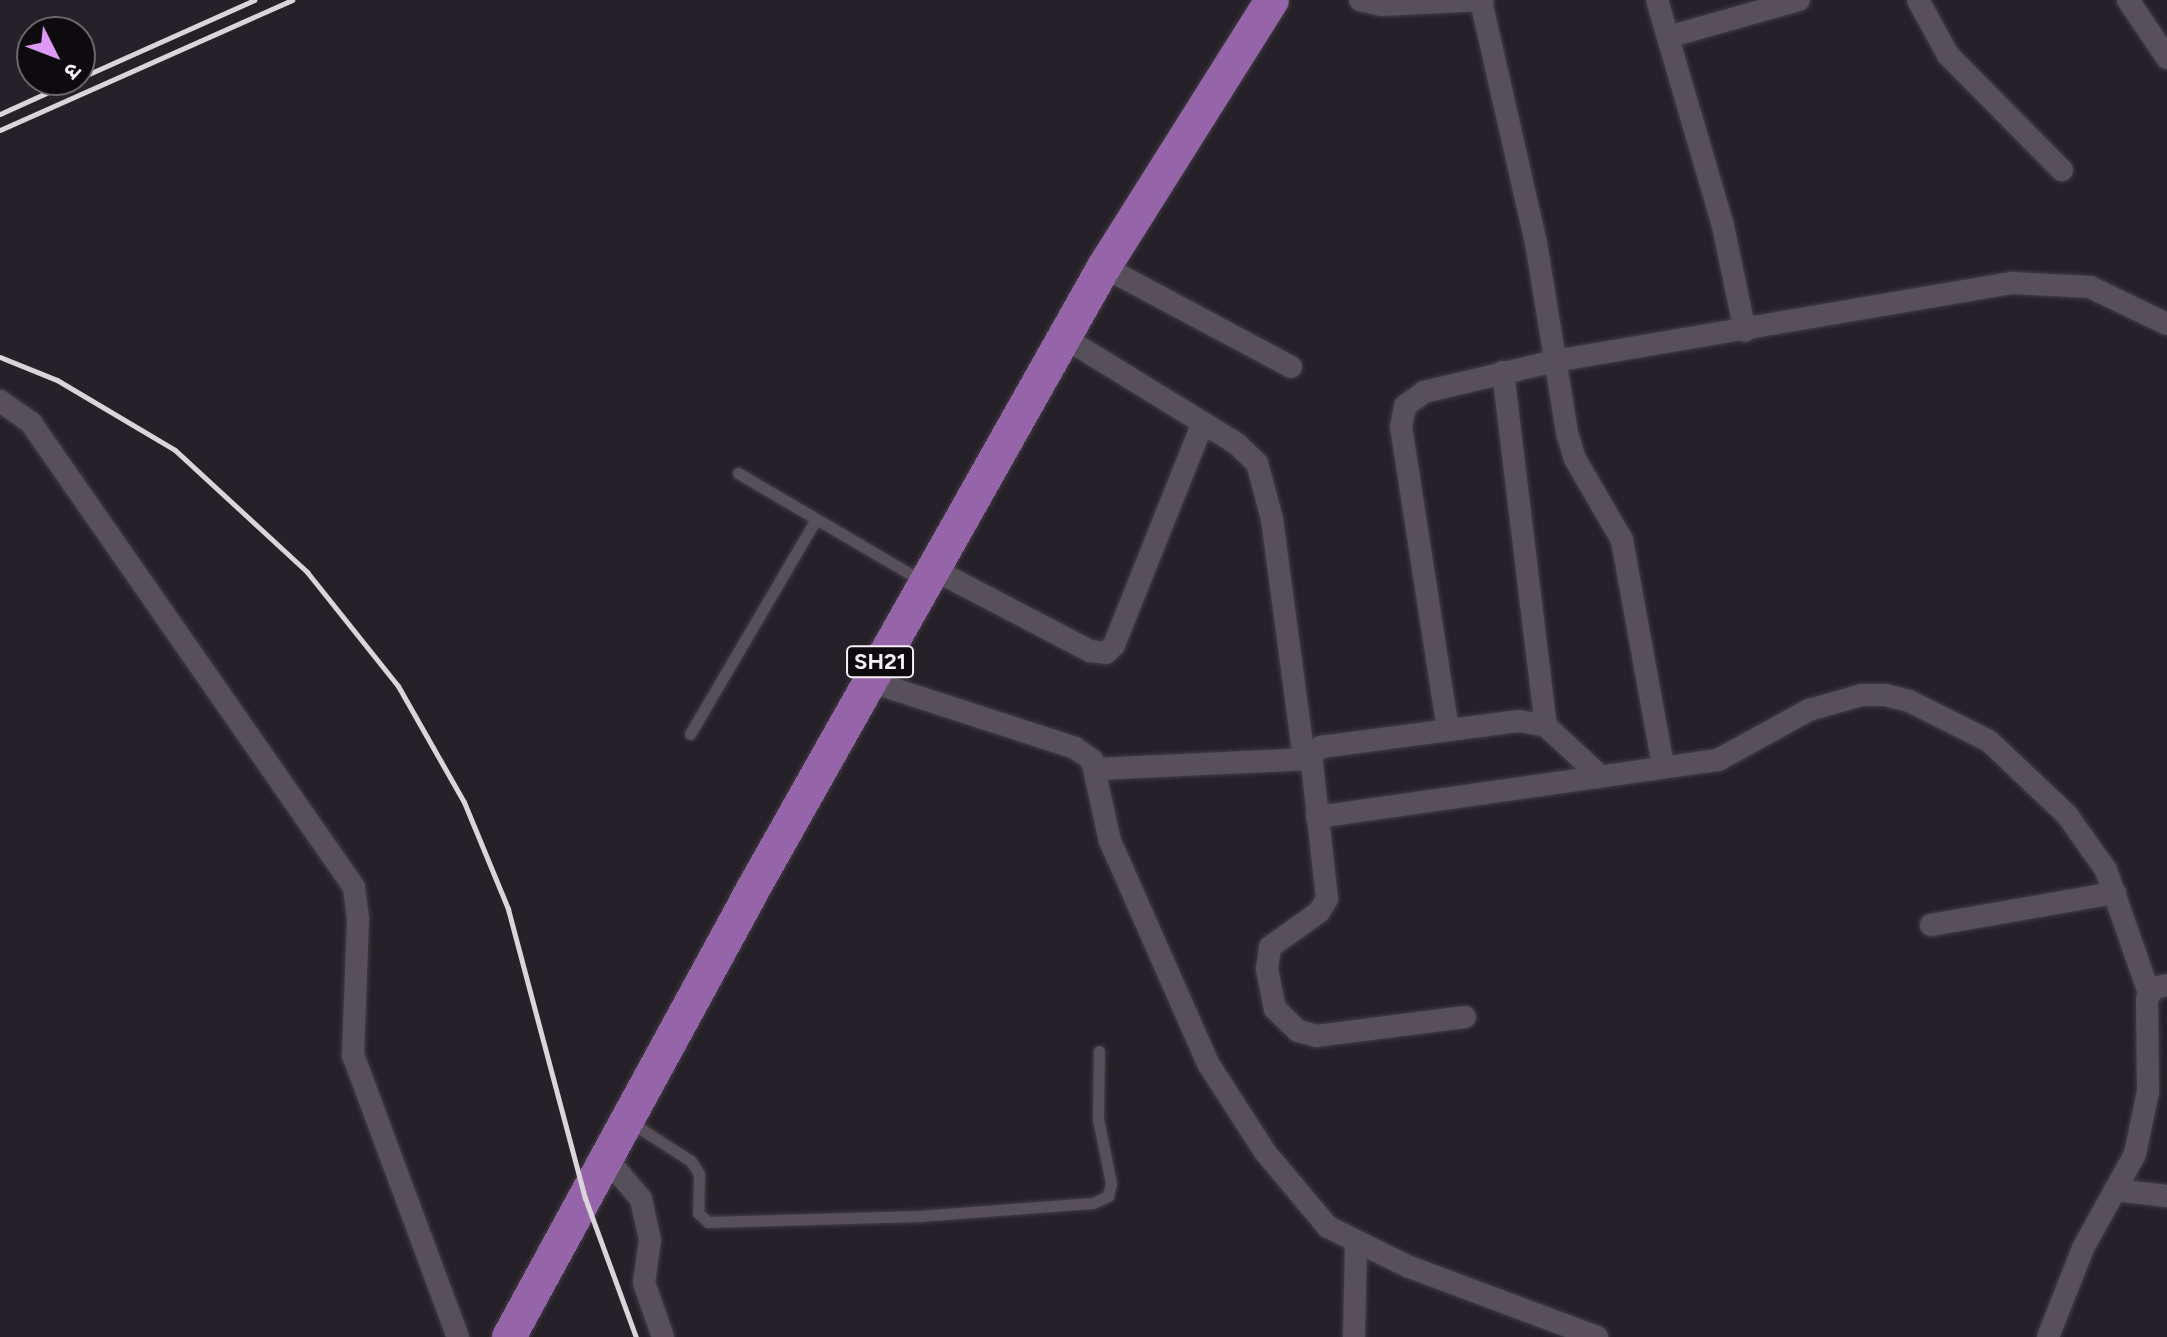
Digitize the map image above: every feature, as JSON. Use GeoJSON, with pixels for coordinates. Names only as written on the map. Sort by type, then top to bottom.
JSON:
{"type":"FeatureCollection","features":[{"type":"Feature","properties":{"kind":"main road","name":"SH21"},"geometry":{"type":"LineString","coordinates":[[509,1337],[869,681],[1104,267],[1272,0]]}},
{"type":"Feature","properties":{"kind":"street"},"geometry":{"type":"LineString","coordinates":[[1360,0],[1381,5],[1482,0],[1536,243],[1571,449],[1622,540],[1663,765]]}},
{"type":"Feature","properties":{"kind":"street"},"geometry":{"type":"LineString","coordinates":[[1657,0],[1723,226],[1745,331]]}},
{"type":"Feature","properties":{"kind":"street"},"geometry":{"type":"LineString","coordinates":[[1668,37],[1799,0]]}},
{"type":"Feature","properties":{"kind":"street"},"geometry":{"type":"LineString","coordinates":[[1918,0],[1948,55],[2062,170]]}},
{"type":"Feature","properties":{"kind":"street"},"geometry":{"type":"LineString","coordinates":[[2128,0],[2167,58]]}},
{"type":"Feature","properties":{"kind":"street"},"geometry":{"type":"LineString","coordinates":[[1104,267],[1291,367]]}},
{"type":"Feature","properties":{"kind":"street"},"geometry":{"type":"LineString","coordinates":[[1448,730],[1402,415],[1424,392],[1555,361],[2025,283],[2090,287],[2167,324]]}},
{"type":"Feature","properties":{"kind":"street"},"geometry":{"type":"LineString","coordinates":[[1065,338],[1247,451],[1260,469],[1272,519],[1327,899],[1319,912],[1275,939],[1266,956],[1272,998],[1281,1018],[1317,1036],[1465,1017]]}},
{"type":"Feature","properties":{"kind":"street"},"geometry":{"type":"LineString","coordinates":[[1503,372],[1546,726]]}},
{"type":"Feature","properties":{"kind":"street"},"geometry":{"type":"LineString","coordinates":[[0,401],[31,423],[354,887],[358,919],[353,1055],[458,1337]]}},
{"type":"Feature","properties":{"kind":"street"},"geometry":{"type":"LineString","coordinates":[[929,576],[1090,651],[1106,653],[1114,645],[1203,423]]}},
{"type":"Feature","properties":{"kind":"street"},"geometry":{"type":"LineString","coordinates":[[869,681],[1075,748],[1098,769],[1110,841],[1209,1065],[1305,1204],[1356,1245],[1597,1337]]}},
{"type":"Feature","properties":{"kind":"street"},"geometry":{"type":"LineString","coordinates":[[1317,817],[1663,765],[1718,760],[1835,701],[1862,695],[1909,701],[1989,741],[2035,779],[2095,851],[2158,989],[2145,1124],[2064,1290],[2048,1337]]}},
{"type":"Feature","properties":{"kind":"street"},"geometry":{"type":"LineString","coordinates":[[1098,769],[1307,759],[1321,747],[1519,721],[1546,726],[1600,776]]}},
{"type":"Feature","properties":{"kind":"street"},"geometry":{"type":"LineString","coordinates":[[1931,925],[2115,893]]}},
{"type":"Feature","properties":{"kind":"street"},"geometry":{"type":"LineString","coordinates":[[607,1159],[641,1199],[650,1240],[644,1283],[663,1337]]}},
{"type":"Feature","properties":{"kind":"street"},"geometry":{"type":"LineString","coordinates":[[2115,1190],[2167,1196]]}},
{"type":"Feature","properties":{"kind":"street"},"geometry":{"type":"LineString","coordinates":[[1354,1337],[1356,1245]]}},
{"type":"Feature","properties":{"kind":"lane"},"geometry":{"type":"LineString","coordinates":[[738,473],[816,519],[929,576]]}},
{"type":"Feature","properties":{"kind":"lane"},"geometry":{"type":"LineString","coordinates":[[690,734],[816,519]]}},
{"type":"Feature","properties":{"kind":"lane"},"geometry":{"type":"LineString","coordinates":[[629,1122],[691,1161],[699,1174],[698,1213],[708,1222],[919,1216],[1093,1203],[1108,1196],[1111,1183],[1098,1119],[1099,1051]]}},
{"type":"Feature","properties":{"kind":"railway"},"geometry":{"type":"LineString","coordinates":[[96,71],[254,0]]}},
{"type":"Feature","properties":{"kind":"railway"},"geometry":{"type":"LineString","coordinates":[[0,130],[292,0]]}},
{"type":"Feature","properties":{"kind":"railway"},"geometry":{"type":"LineString","coordinates":[[0,114],[40,96]]}},
{"type":"Feature","properties":{"kind":"railway"},"geometry":{"type":"LineString","coordinates":[[0,357],[57,380],[175,450],[307,572],[398,686],[464,802],[508,909],[585,1198],[636,1337]]}}]}
